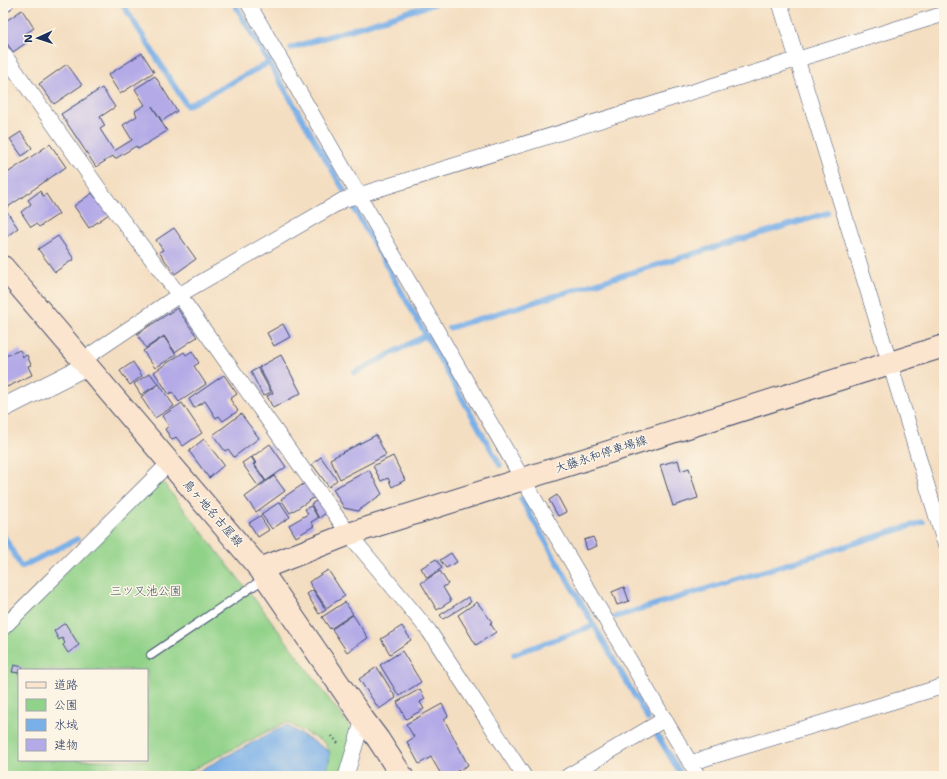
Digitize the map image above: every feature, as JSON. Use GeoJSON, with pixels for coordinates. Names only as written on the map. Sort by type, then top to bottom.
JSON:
{"type":"FeatureCollection","features":[{"type":"Feature","properties":{"kind":"main road","name":"鳥ヶ地名古屋線"},"geometry":{"type":"LineString","coordinates":[[3,267],[263,573],[402,776]]}},
{"type":"Feature","properties":{"kind":"main road","name":"大藤永和停車場線"},"geometry":{"type":"LineString","coordinates":[[263,573],[349,534],[522,478],[944,346]]}},
{"type":"Feature","properties":{"kind":"street"},"geometry":{"type":"LineString","coordinates":[[3,6],[6,3]]}},
{"type":"Feature","properties":{"kind":"street"},"geometry":{"type":"LineString","coordinates":[[248,3],[522,478],[698,776]]}},
{"type":"Feature","properties":{"kind":"street"},"geometry":{"type":"LineString","coordinates":[[780,3],[944,541]]}},
{"type":"Feature","properties":{"kind":"street"},"geometry":{"type":"LineString","coordinates":[[3,408],[83,363],[179,295],[343,200],[358,194],[944,14]]}},
{"type":"Feature","properties":{"kind":"street"},"geometry":{"type":"LineString","coordinates":[[3,54],[107,200],[179,295],[349,534],[429,631],[524,776]]}},
{"type":"Feature","properties":{"kind":"street"},"geometry":{"type":"LineString","coordinates":[[3,628],[169,462]]}},
{"type":"Feature","properties":{"kind":"street"},"geometry":{"type":"LineString","coordinates":[[690,763],[944,686]]}},
{"type":"Feature","properties":{"kind":"street"},"geometry":{"type":"LineString","coordinates":[[346,776],[363,719]]}},
{"type":"Feature","properties":{"kind":"street"},"geometry":{"type":"LineString","coordinates":[[568,776],[665,719]]}},
{"type":"Feature","properties":{"kind":"lane"},"geometry":{"type":"LineString","coordinates":[[151,655],[263,573]]}},
{"type":"Feature","properties":{"kind":"green space","name":"三ツ又池公園"},"geometry":{"type":"Polygon","coordinates":[[[154,471],[264,611],[355,734],[341,776],[322,776],[325,772],[329,751],[325,743],[286,722],[180,776],[3,776],[3,620],[154,471]]]}},
{"type":"Feature","properties":{"kind":"water"},"geometry":{"type":"Polygon","coordinates":[[[286,725],[329,751],[328,764],[322,776],[189,776],[286,725]]]}},
{"type":"Feature","properties":{"kind":"building"},"geometry":{"type":"Polygon","coordinates":[[[22,10],[34,28],[25,34],[29,41],[13,52],[3,38],[3,23],[22,10]]]}},
{"type":"Feature","properties":{"kind":"building"},"geometry":{"type":"Polygon","coordinates":[[[142,53],[154,72],[120,94],[108,75],[142,53]]]}},
{"type":"Feature","properties":{"kind":"building"},"geometry":{"type":"Polygon","coordinates":[[[67,64],[82,85],[54,104],[39,84],[67,64]]]}},
{"type":"Feature","properties":{"kind":"building"},"geometry":{"type":"Polygon","coordinates":[[[155,76],[177,111],[162,121],[152,106],[167,131],[138,149],[136,146],[115,159],[113,156],[96,167],[61,114],[102,88],[115,107],[100,117],[105,126],[100,129],[114,151],[132,140],[123,125],[137,116],[135,111],[145,105],[135,89],[155,76]]]}},
{"type":"Feature","properties":{"kind":"building"},"geometry":{"type":"Polygon","coordinates":[[[21,132],[32,148],[22,156],[10,139],[21,132]]]}},
{"type":"Feature","properties":{"kind":"building"},"geometry":{"type":"Polygon","coordinates":[[[50,144],[66,167],[5,209],[18,228],[7,236],[3,231],[3,176],[50,144]]]}},
{"type":"Feature","properties":{"kind":"building"},"geometry":{"type":"Polygon","coordinates":[[[40,191],[43,196],[46,194],[59,214],[39,227],[36,224],[31,227],[21,212],[31,204],[28,200],[40,191]]]}},
{"type":"Feature","properties":{"kind":"building"},"geometry":{"type":"Polygon","coordinates":[[[92,193],[96,198],[98,197],[109,214],[89,228],[74,206],[92,193]]]}},
{"type":"Feature","properties":{"kind":"building"},"geometry":{"type":"Polygon","coordinates":[[[174,228],[196,259],[175,274],[159,252],[163,250],[156,240],[174,228]]]}},
{"type":"Feature","properties":{"kind":"building"},"geometry":{"type":"Polygon","coordinates":[[[58,236],[74,259],[55,272],[38,249],[58,236]]]}},
{"type":"Feature","properties":{"kind":"building"},"geometry":{"type":"Polygon","coordinates":[[[177,308],[197,337],[175,352],[164,336],[146,348],[137,334],[177,308]]]}},
{"type":"Feature","properties":{"kind":"building"},"geometry":{"type":"Polygon","coordinates":[[[283,324],[290,337],[274,346],[267,333],[283,324]]]}},
{"type":"Feature","properties":{"kind":"building"},"geometry":{"type":"Polygon","coordinates":[[[164,337],[176,355],[155,368],[143,351],[164,337]]]}},
{"type":"Feature","properties":{"kind":"building"},"geometry":{"type":"Polygon","coordinates":[[[20,350],[23,357],[27,355],[31,365],[28,366],[32,375],[7,387],[3,378],[3,357],[20,350]]]}},
{"type":"Feature","properties":{"kind":"building"},"geometry":{"type":"Polygon","coordinates":[[[192,351],[199,363],[194,366],[206,384],[179,402],[172,392],[169,394],[154,372],[184,352],[186,355],[192,351]]]}},
{"type":"Feature","properties":{"kind":"building"},"geometry":{"type":"Polygon","coordinates":[[[281,355],[301,393],[273,408],[267,396],[273,393],[259,367],[281,355]]]}},
{"type":"Feature","properties":{"kind":"building"},"geometry":{"type":"Polygon","coordinates":[[[133,362],[142,376],[130,385],[120,371],[133,362]]]}},
{"type":"Feature","properties":{"kind":"building"},"geometry":{"type":"Polygon","coordinates":[[[258,368],[271,392],[263,396],[251,372],[258,368]]]}},
{"type":"Feature","properties":{"kind":"building"},"geometry":{"type":"Polygon","coordinates":[[[150,373],[158,384],[141,395],[134,384],[150,373]]]}},
{"type":"Feature","properties":{"kind":"building"},"geometry":{"type":"Polygon","coordinates":[[[224,375],[237,394],[230,399],[238,411],[223,421],[219,416],[216,418],[205,401],[194,408],[189,399],[224,375]]]}},
{"type":"Feature","properties":{"kind":"building"},"geometry":{"type":"Polygon","coordinates":[[[159,384],[174,406],[155,418],[141,397],[159,384]]]}},
{"type":"Feature","properties":{"kind":"building"},"geometry":{"type":"Polygon","coordinates":[[[182,403],[202,433],[183,446],[176,437],[172,440],[165,429],[169,426],[162,416],[182,403]]]}},
{"type":"Feature","properties":{"kind":"building"},"geometry":{"type":"Polygon","coordinates":[[[241,414],[259,438],[234,457],[228,449],[225,451],[213,435],[241,414]]]}},
{"type":"Feature","properties":{"kind":"building"},"geometry":{"type":"Polygon","coordinates":[[[376,435],[386,455],[340,479],[330,459],[376,435]]]}},
{"type":"Feature","properties":{"kind":"building"},"geometry":{"type":"Polygon","coordinates":[[[204,439],[224,465],[209,478],[189,451],[204,439]]]}},
{"type":"Feature","properties":{"kind":"building"},"geometry":{"type":"Polygon","coordinates":[[[270,444],[286,467],[266,481],[254,464],[256,463],[252,457],[270,444]]]}},
{"type":"Feature","properties":{"kind":"building"},"geometry":{"type":"Polygon","coordinates":[[[393,456],[405,480],[392,487],[388,478],[381,481],[373,466],[393,456]]]}},
{"type":"Feature","properties":{"kind":"building"},"geometry":{"type":"Polygon","coordinates":[[[251,457],[255,463],[253,464],[265,481],[258,486],[242,463],[251,457]]]}},
{"type":"Feature","properties":{"kind":"building"},"geometry":{"type":"Polygon","coordinates":[[[321,457],[337,480],[329,487],[312,464],[321,457]]]}},
{"type":"Feature","properties":{"kind":"building"},"geometry":{"type":"Polygon","coordinates":[[[678,460],[681,471],[689,468],[698,498],[673,506],[660,465],[678,460]]]}},
{"type":"Feature","properties":{"kind":"building"},"geometry":{"type":"Polygon","coordinates":[[[369,470],[382,494],[358,511],[344,508],[333,489],[369,470]]]}},
{"type":"Feature","properties":{"kind":"building"},"geometry":{"type":"Polygon","coordinates":[[[274,476],[285,491],[256,512],[245,497],[274,476]]]}},
{"type":"Feature","properties":{"kind":"building"},"geometry":{"type":"Polygon","coordinates":[[[305,483],[315,497],[290,513],[281,499],[305,483]]]}},
{"type":"Feature","properties":{"kind":"building"},"geometry":{"type":"Polygon","coordinates":[[[557,495],[566,512],[558,516],[549,500],[557,495]]]}},
{"type":"Feature","properties":{"kind":"building"},"geometry":{"type":"Polygon","coordinates":[[[318,500],[326,513],[319,518],[311,504],[318,500]]]}},
{"type":"Feature","properties":{"kind":"building"},"geometry":{"type":"Polygon","coordinates":[[[280,502],[290,517],[272,529],[261,514],[280,502]]]}},
{"type":"Feature","properties":{"kind":"building"},"geometry":{"type":"Polygon","coordinates":[[[311,506],[318,518],[311,522],[314,526],[296,537],[289,525],[308,514],[305,509],[311,506]]]}},
{"type":"Feature","properties":{"kind":"building"},"geometry":{"type":"Polygon","coordinates":[[[260,516],[269,530],[258,537],[249,523],[260,516]]]}},
{"type":"Feature","properties":{"kind":"building"},"geometry":{"type":"Polygon","coordinates":[[[593,537],[597,546],[587,550],[584,540],[593,537]]]}},
{"type":"Feature","properties":{"kind":"building"},"geometry":{"type":"Polygon","coordinates":[[[451,553],[457,562],[446,568],[440,560],[451,553]]]}},
{"type":"Feature","properties":{"kind":"building"},"geometry":{"type":"Polygon","coordinates":[[[436,559],[442,568],[427,578],[421,568],[436,559]]]}},
{"type":"Feature","properties":{"kind":"building"},"geometry":{"type":"Polygon","coordinates":[[[328,570],[345,596],[326,608],[309,582],[328,570]]]}},
{"type":"Feature","properties":{"kind":"building"},"geometry":{"type":"Polygon","coordinates":[[[440,571],[448,584],[443,587],[451,601],[437,610],[421,583],[440,571]]]}},
{"type":"Feature","properties":{"kind":"building"},"geometry":{"type":"Polygon","coordinates":[[[624,587],[629,601],[617,605],[612,592],[624,587]]]}},
{"type":"Feature","properties":{"kind":"building"},"geometry":{"type":"Polygon","coordinates":[[[313,590],[326,610],[319,614],[307,594],[313,590]]]}},
{"type":"Feature","properties":{"kind":"building"},"geometry":{"type":"Polygon","coordinates":[[[468,597],[471,602],[443,619],[440,615],[468,597]]]}},
{"type":"Feature","properties":{"kind":"building"},"geometry":{"type":"Polygon","coordinates":[[[345,602],[353,614],[330,629],[322,617],[345,602]]]}},
{"type":"Feature","properties":{"kind":"building"},"geometry":{"type":"Polygon","coordinates":[[[477,602],[492,622],[490,623],[496,632],[476,645],[458,615],[477,602]]]}},
{"type":"Feature","properties":{"kind":"building"},"geometry":{"type":"Polygon","coordinates":[[[353,615],[368,638],[347,652],[332,629],[353,615]]]}},
{"type":"Feature","properties":{"kind":"building"},"geometry":{"type":"Polygon","coordinates":[[[65,623],[79,645],[68,653],[63,645],[65,643],[62,638],[59,640],[54,631],[65,623]]]}},
{"type":"Feature","properties":{"kind":"building"},"geometry":{"type":"Polygon","coordinates":[[[402,626],[411,640],[390,654],[381,639],[402,626]]]}},
{"type":"Feature","properties":{"kind":"building"},"geometry":{"type":"Polygon","coordinates":[[[402,651],[421,682],[399,696],[380,665],[402,651]]]}},
{"type":"Feature","properties":{"kind":"building"},"geometry":{"type":"Polygon","coordinates":[[[14,665],[23,667],[22,669],[18,669],[18,673],[12,672],[14,665]]]}},
{"type":"Feature","properties":{"kind":"building"},"geometry":{"type":"Polygon","coordinates":[[[377,667],[396,698],[379,709],[359,679],[377,667]]]}},
{"type":"Feature","properties":{"kind":"building"},"geometry":{"type":"Polygon","coordinates":[[[420,689],[425,699],[420,702],[424,709],[406,719],[397,702],[420,689]]]}},
{"type":"Feature","properties":{"kind":"building"},"geometry":{"type":"Polygon","coordinates":[[[442,704],[448,716],[444,719],[468,765],[449,776],[442,776],[431,757],[419,764],[407,742],[414,737],[406,724],[442,704]]]}},
{"type":"Feature","properties":{"kind":"waterway"},"geometry":{"type":"LineString","coordinates":[[122,3],[187,106],[270,62]]}},
{"type":"Feature","properties":{"kind":"waterway"},"geometry":{"type":"LineString","coordinates":[[234,3],[344,190]]}},
{"type":"Feature","properties":{"kind":"waterway"},"geometry":{"type":"LineString","coordinates":[[291,48],[437,3]]}},
{"type":"Feature","properties":{"kind":"waterway"},"geometry":{"type":"LineString","coordinates":[[352,205],[500,465]]}},
{"type":"Feature","properties":{"kind":"waterway"},"geometry":{"type":"LineString","coordinates":[[449,328],[828,213]]}},
{"type":"Feature","properties":{"kind":"waterway"},"geometry":{"type":"LineString","coordinates":[[354,373],[425,336]]}},
{"type":"Feature","properties":{"kind":"waterway"},"geometry":{"type":"LineString","coordinates":[[521,499],[648,719]]}},
{"type":"Feature","properties":{"kind":"waterway"},"geometry":{"type":"LineString","coordinates":[[615,617],[923,522]]}},
{"type":"Feature","properties":{"kind":"waterway"},"geometry":{"type":"LineString","coordinates":[[3,534],[21,567],[77,539]]}},
{"type":"Feature","properties":{"kind":"waterway"},"geometry":{"type":"LineString","coordinates":[[514,654],[593,626]]}},
{"type":"Feature","properties":{"kind":"waterway"},"geometry":{"type":"LineString","coordinates":[[654,730],[682,776]]}}]}
